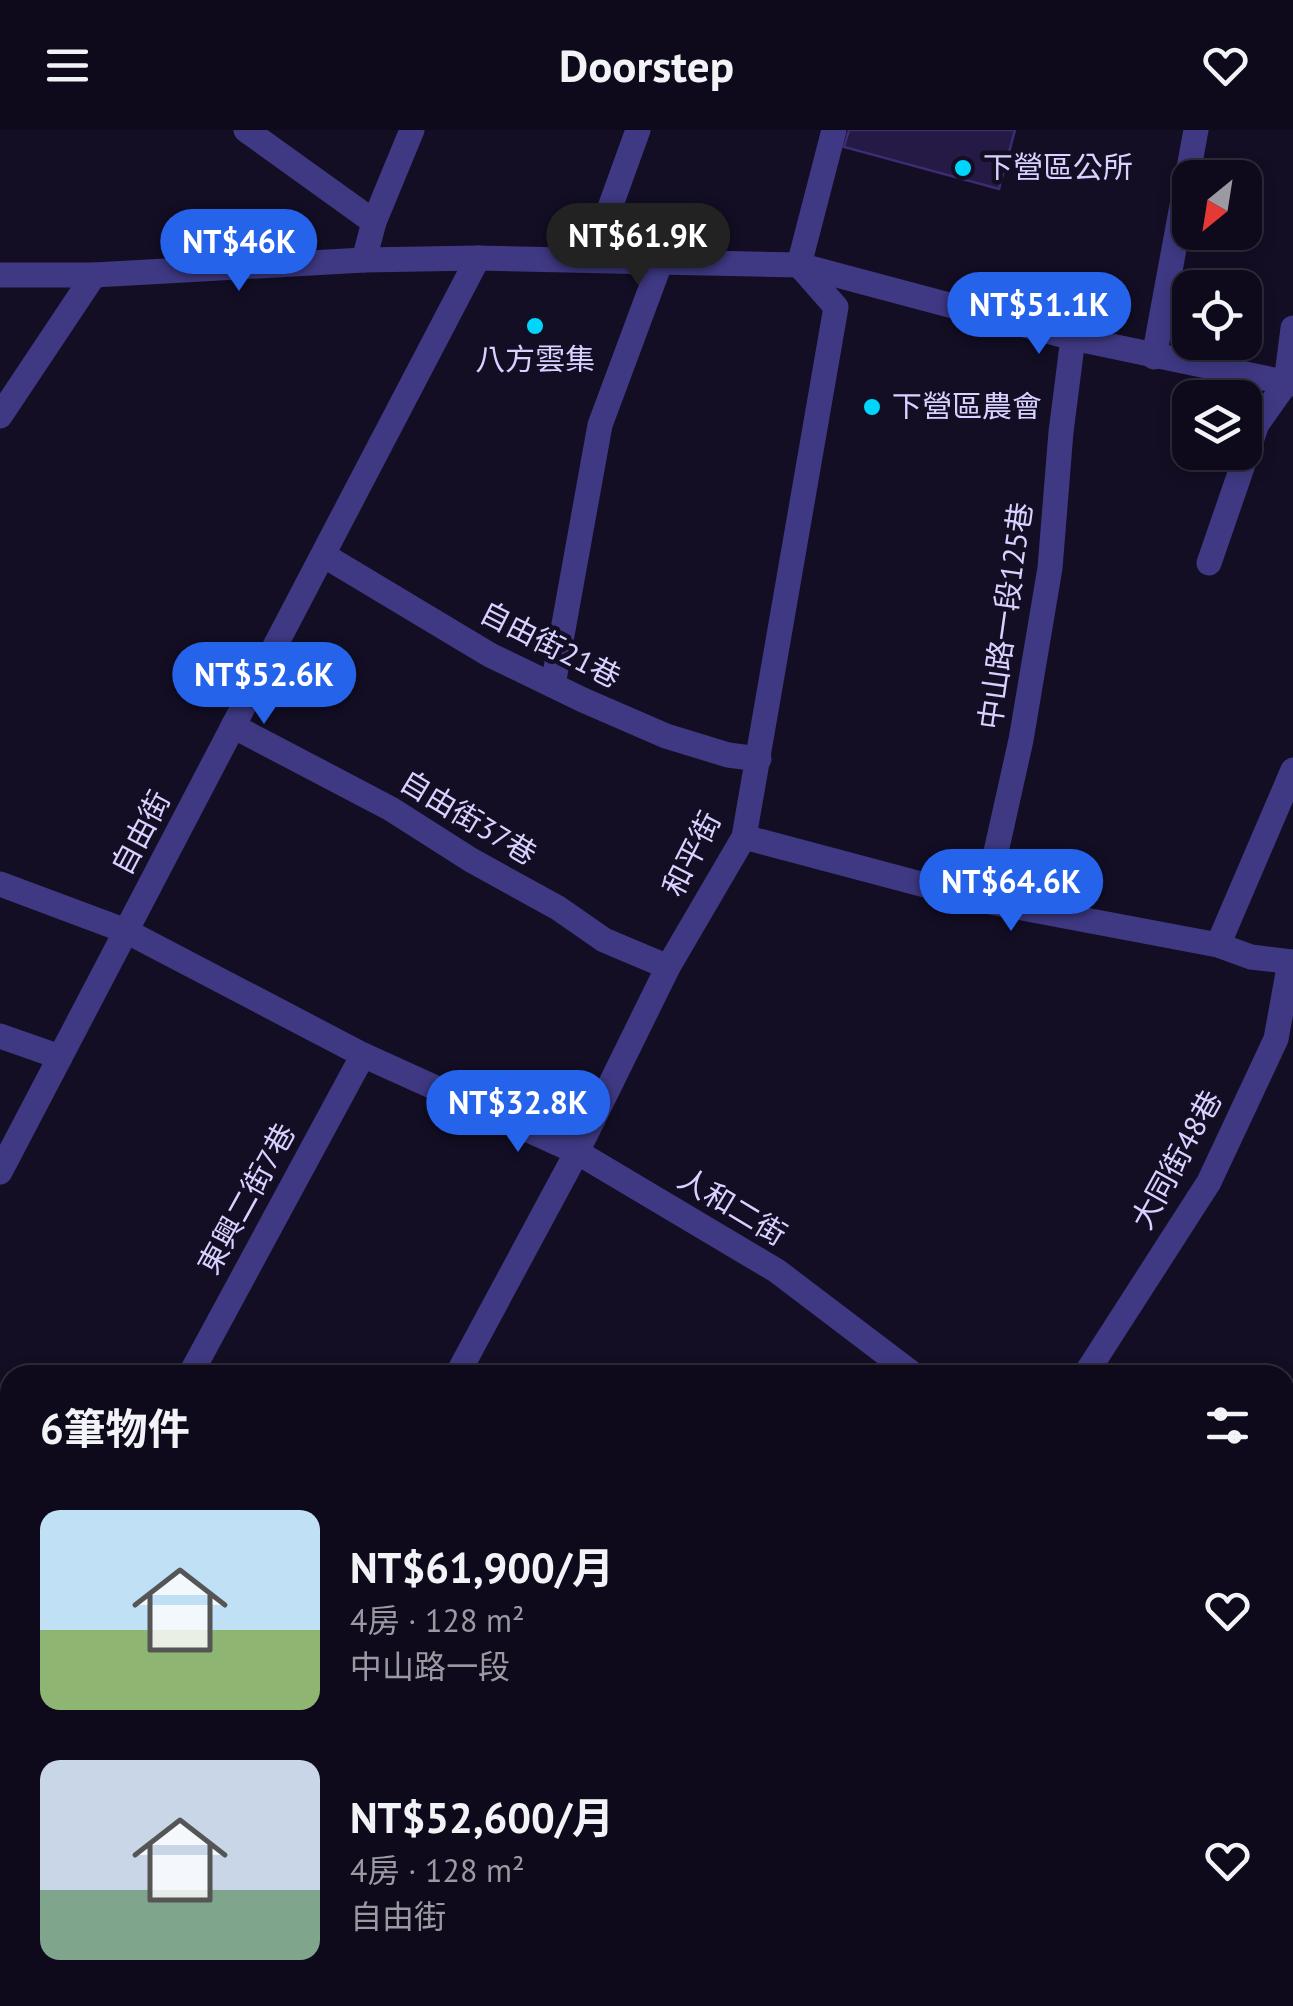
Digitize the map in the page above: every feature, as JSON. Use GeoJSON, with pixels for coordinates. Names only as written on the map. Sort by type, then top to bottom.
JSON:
{"type":"FeatureCollection","features":[{"type":"Feature","properties":{"kind":"street"},"geometry":{"type":"LineString","coordinates":[[246,130],[374,222]]}},
{"type":"Feature","properties":{"kind":"street"},"geometry":{"type":"LineString","coordinates":[[364,260],[374,222],[412,130]]}},
{"type":"Feature","properties":{"kind":"street"},"geometry":{"type":"LineString","coordinates":[[592,260],[638,130]]}},
{"type":"Feature","properties":{"kind":"street"},"geometry":{"type":"LineString","coordinates":[[799,265],[834,130]]}},
{"type":"Feature","properties":{"kind":"street"},"geometry":{"type":"LineString","coordinates":[[1154,357],[1196,130]]}},
{"type":"Feature","properties":{"kind":"street"},"geometry":{"type":"LineString","coordinates":[[0,275],[94,275],[364,260],[478,258],[799,265],[1073,338],[1289,384]]}},
{"type":"Feature","properties":{"kind":"street","name":"自由街"},"geometry":{"type":"LineString","coordinates":[[0,1172],[478,258]]}},
{"type":"Feature","properties":{"kind":"street"},"geometry":{"type":"LineString","coordinates":[[553,684],[600,425],[661,261]]}},
{"type":"Feature","properties":{"kind":"street","name":"和平街"},"geometry":{"type":"LineString","coordinates":[[462,1365],[578,1152],[668,967],[744,838],[836,308],[799,265]]}},
{"type":"Feature","properties":{"kind":"street"},"geometry":{"type":"LineString","coordinates":[[0,416],[94,275]]}},
{"type":"Feature","properties":{"kind":"street"},"geometry":{"type":"LineString","coordinates":[[1210,563],[1256,424],[1289,384],[1293,328]]}},
{"type":"Feature","properties":{"kind":"street","name":"中山路一段125巷"},"geometry":{"type":"LineString","coordinates":[[985,902],[1022,740],[1050,568],[1073,338]]}},
{"type":"Feature","properties":{"kind":"street","name":"自由街21巷"},"geometry":{"type":"LineString","coordinates":[[325,556],[490,655],[666,736],[728,756],[759,759]]}},
{"type":"Feature","properties":{"kind":"street","name":"自由街37巷"},"geometry":{"type":"LineString","coordinates":[[233,726],[391,809],[471,860],[558,908],[604,940],[668,967]]}},
{"type":"Feature","properties":{"kind":"street"},"geometry":{"type":"LineString","coordinates":[[1218,944],[1293,770]]}},
{"type":"Feature","properties":{"kind":"street"},"geometry":{"type":"LineString","coordinates":[[744,838],[985,902],[1218,944],[1251,958],[1292,962]]}},
{"type":"Feature","properties":{"kind":"street","name":"人和二街"},"geometry":{"type":"LineString","coordinates":[[0,884],[126,931],[363,1056],[578,1152],[777,1271],[901,1365]]}},
{"type":"Feature","properties":{"kind":"street","name":"大同街48巷"},"geometry":{"type":"LineString","coordinates":[[1090,1365],[1209,1182],[1276,1039],[1292,962]]}},
{"type":"Feature","properties":{"kind":"street"},"geometry":{"type":"LineString","coordinates":[[0,1036],[60,1057]]}},
{"type":"Feature","properties":{"kind":"street","name":"東興二街7巷"},"geometry":{"type":"LineString","coordinates":[[195,1365],[363,1056]]}},
{"type":"Feature","properties":{"kind":"building","name":"下營區公所"},"geometry":{"type":"Polygon","coordinates":[[[849,130],[1015,130],[999,189],[844,147],[849,130]]]}},
{"type":"Feature","properties":{"kind":"place","name":"下營區公所"},"geometry":{"type":"Point","coordinates":[963,168]}},
{"type":"Feature","properties":{"kind":"place","name":"八方雲集"},"geometry":{"type":"Point","coordinates":[535,326]}},
{"type":"Feature","properties":{"kind":"place","name":"下營區農會"},"geometry":{"type":"Point","coordinates":[872,407]}}]}
